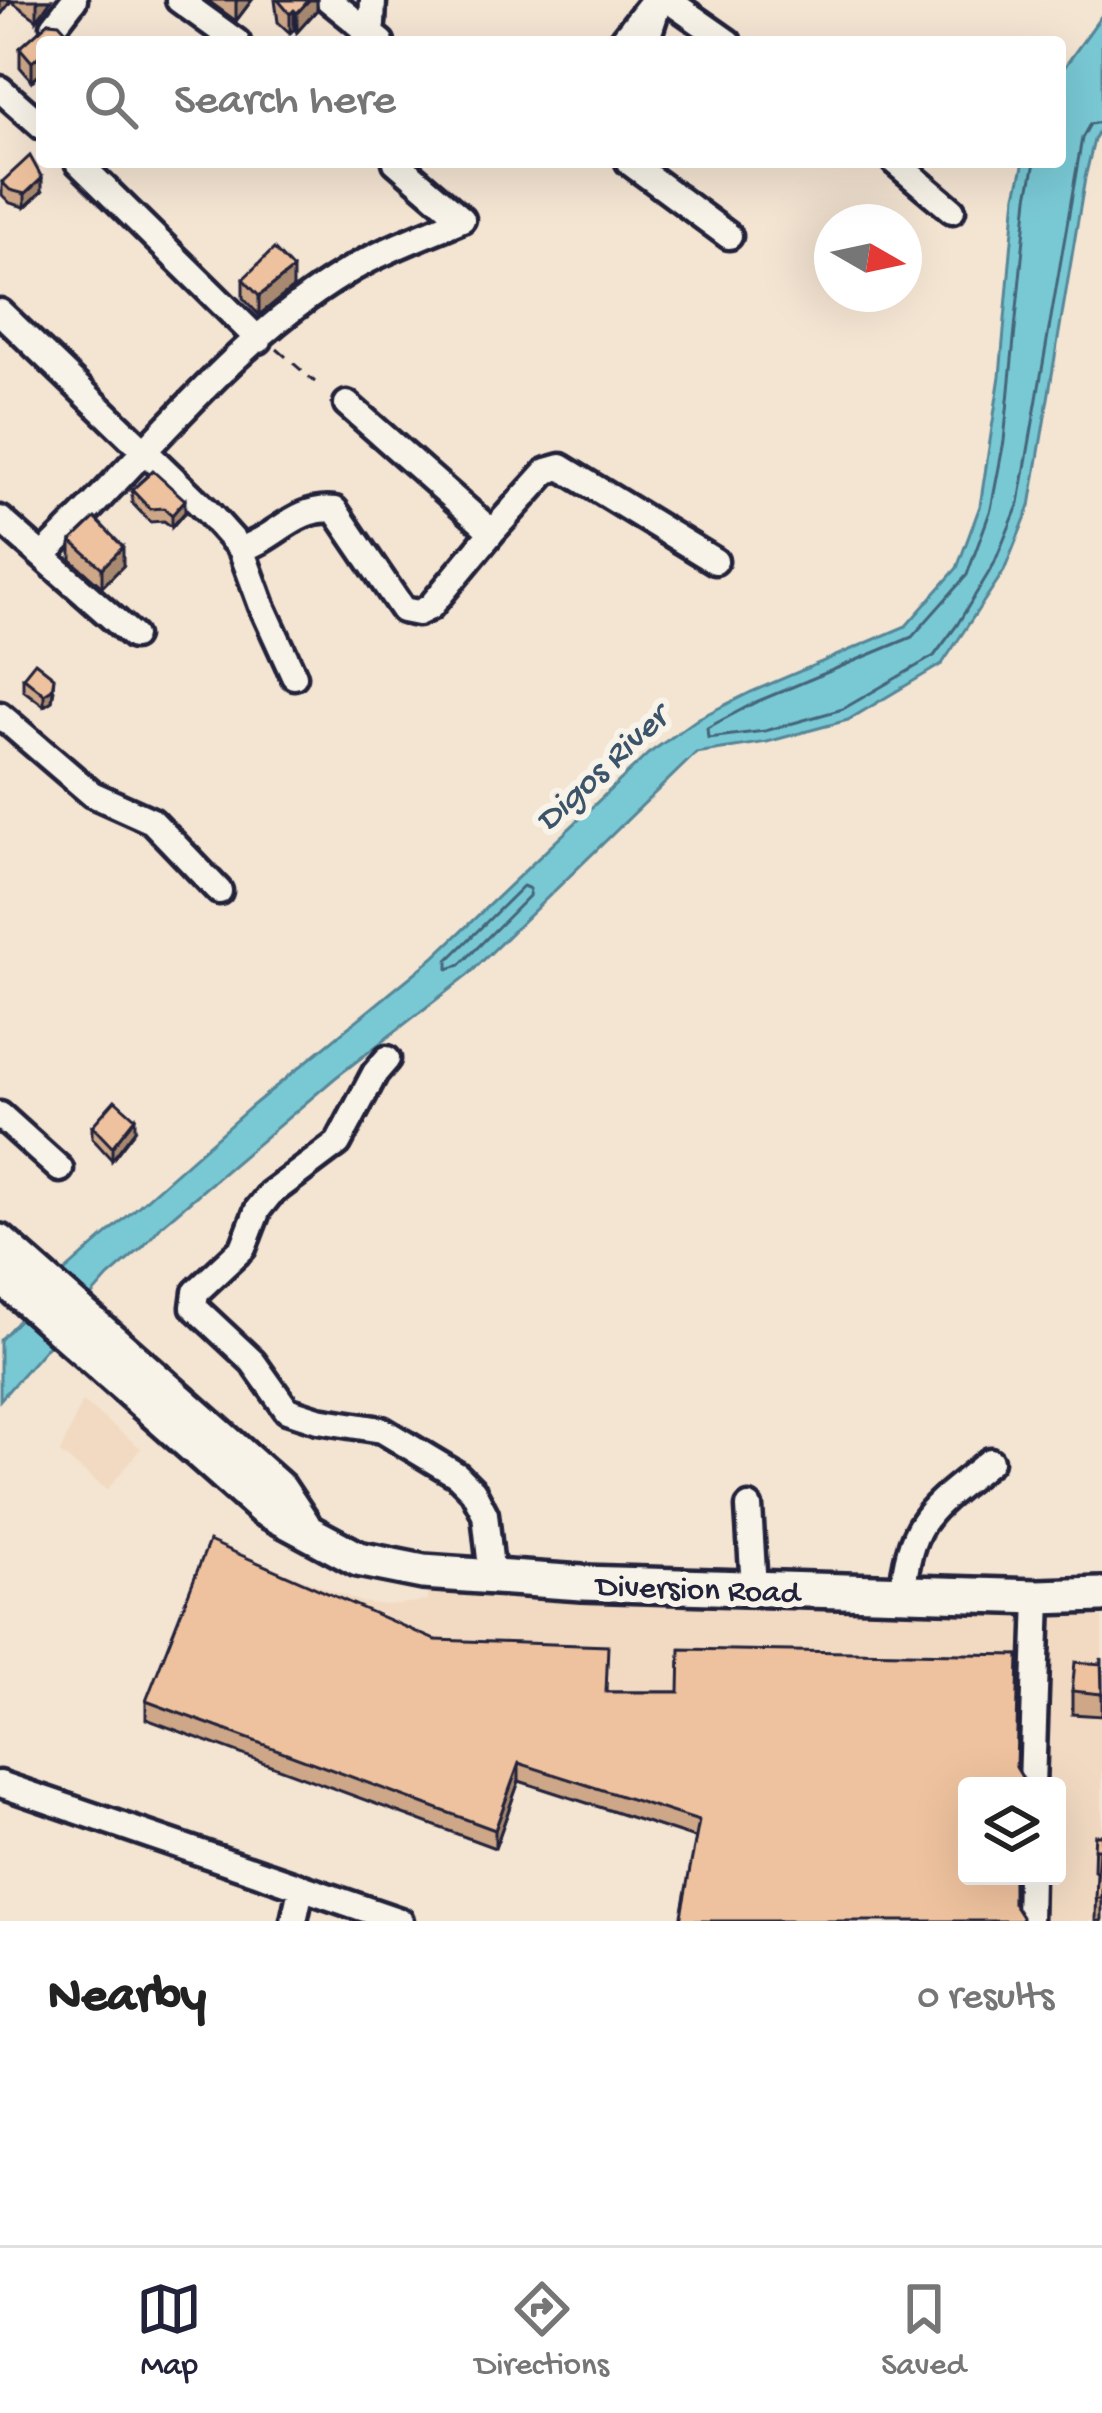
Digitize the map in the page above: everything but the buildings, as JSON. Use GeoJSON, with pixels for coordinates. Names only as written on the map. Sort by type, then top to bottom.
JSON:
{"type":"FeatureCollection","features":[{"type":"Feature","properties":{"kind":"highway","name":"Diversion Road"},"geometry":{"type":"LineString","coordinates":[[0,1242],[21,1282],[279,1489],[307,1531],[337,1549],[382,1566],[491,1577],[1101,1597]]}},
{"type":"Feature","properties":{"kind":"street"},"geometry":{"type":"LineString","coordinates":[[54,26],[74,0]]}},
{"type":"Feature","properties":{"kind":"street"},"geometry":{"type":"LineString","coordinates":[[179,0],[230,36]]}},
{"type":"Feature","properties":{"kind":"street"},"geometry":{"type":"LineString","coordinates":[[329,0],[367,36]]}},
{"type":"Feature","properties":{"kind":"street"},"geometry":{"type":"LineString","coordinates":[[370,36],[373,0]]}},
{"type":"Feature","properties":{"kind":"street"},"geometry":{"type":"LineString","coordinates":[[626,36],[656,0]]}},
{"type":"Feature","properties":{"kind":"street"},"geometry":{"type":"LineString","coordinates":[[647,36],[656,0]]}},
{"type":"Feature","properties":{"kind":"street"},"geometry":{"type":"LineString","coordinates":[[668,0],[719,36]]}},
{"type":"Feature","properties":{"kind":"street"},"geometry":{"type":"LineString","coordinates":[[0,89],[36,121]]}},
{"type":"Feature","properties":{"kind":"street"},"geometry":{"type":"LineString","coordinates":[[84,168],[260,340]]}},
{"type":"Feature","properties":{"kind":"street"},"geometry":{"type":"LineString","coordinates":[[43,555],[260,340],[346,273],[462,219],[403,168]]}},
{"type":"Feature","properties":{"kind":"street"},"geometry":{"type":"LineString","coordinates":[[637,168],[729,236]]}},
{"type":"Feature","properties":{"kind":"street"},"geometry":{"type":"LineString","coordinates":[[902,168],[952,210]]}},
{"type":"Feature","properties":{"kind":"street"},"geometry":{"type":"LineString","coordinates":[[0,312],[241,549],[295,676]]}},
{"type":"Feature","properties":{"kind":"street"},"geometry":{"type":"LineString","coordinates":[[347,404],[492,532]]}},
{"type":"Feature","properties":{"kind":"street"},"geometry":{"type":"LineString","coordinates":[[241,549],[258,544],[308,509],[335,510],[403,610],[418,613],[430,607],[547,471],[561,467],[715,561]]}},
{"type":"Feature","properties":{"kind":"street"},"geometry":{"type":"LineString","coordinates":[[0,519],[133,636]]}},
{"type":"Feature","properties":{"kind":"street"},"geometry":{"type":"LineString","coordinates":[[0,715],[92,794],[152,820],[219,891]]}},
{"type":"Feature","properties":{"kind":"street"},"geometry":{"type":"LineString","coordinates":[[387,1059],[338,1143],[270,1194],[258,1209],[243,1248],[196,1292],[194,1307],[253,1362],[286,1410],[394,1435],[457,1475],[473,1491],[484,1514],[491,1577]]}},
{"type":"Feature","properties":{"kind":"street"},"geometry":{"type":"LineString","coordinates":[[0,1114],[60,1169]]}},
{"type":"Feature","properties":{"kind":"street"},"geometry":{"type":"LineString","coordinates":[[903,1592],[906,1555],[925,1515],[990,1461]]}},
{"type":"Feature","properties":{"kind":"street"},"geometry":{"type":"LineString","coordinates":[[749,1507],[754,1588]]}},
{"type":"Feature","properties":{"kind":"street"},"geometry":{"type":"LineString","coordinates":[[1032,1777],[1038,1597]]}},
{"type":"Feature","properties":{"kind":"street"},"geometry":{"type":"LineString","coordinates":[[0,1784],[400,1921]]}},
{"type":"Feature","properties":{"kind":"street"},"geometry":{"type":"LineString","coordinates":[[1029,1921],[1030,1885]]}},
{"type":"Feature","properties":{"kind":"street"},"geometry":{"type":"LineString","coordinates":[[294,1921],[302,1889]]}},
{"type":"Feature","properties":{"kind":"path"},"geometry":{"type":"LineString","coordinates":[[260,340],[315,382]]}},
{"type":"Feature","properties":{"kind":"shaded area"},"geometry":{"type":"Polygon","coordinates":[[[82,1401],[141,1448],[107,1490],[60,1453],[82,1401]]]}},
{"type":"Feature","properties":{"kind":"shaded area"},"geometry":{"type":"Polygon","coordinates":[[[215,1544],[361,1602],[386,1605],[427,1601],[427,1591],[1102,1617],[1102,1921],[683,1921],[698,1839],[520,1782],[495,1848],[146,1719],[215,1544]]]}},
{"type":"Feature","properties":{"kind":"water"},"geometry":{"type":"Polygon","coordinates":[[[1102,15],[1102,124],[1085,178],[1030,506],[1004,571],[942,664],[848,720],[767,742],[696,753],[468,975],[335,1078],[162,1225],[108,1277],[0,1400],[0,1340],[63,1273],[252,1106],[433,958],[648,754],[699,718],[751,692],[906,626],[957,568],[980,506],[1000,376],[1023,168],[1066,168],[1066,65],[1102,15]]]}},
{"type":"Feature","properties":{"kind":"water label","name":"Digos River"},"geometry":{"type":"Point","coordinates":[599,766]}}]}
